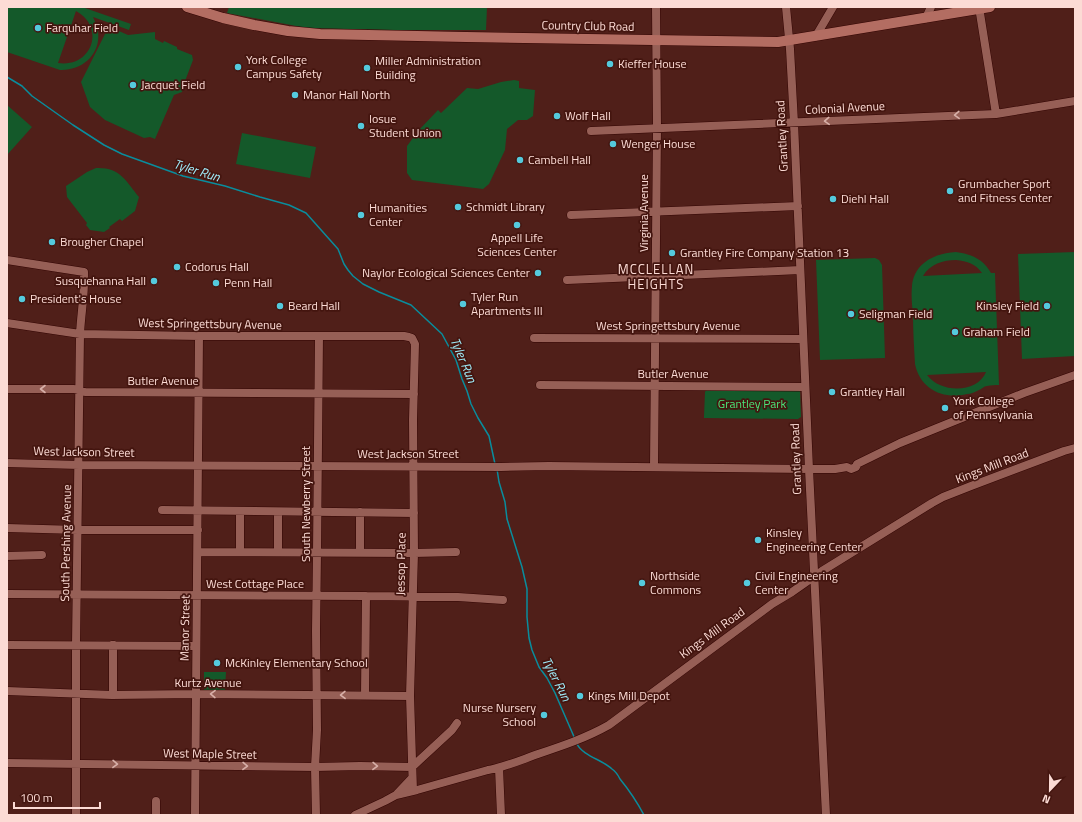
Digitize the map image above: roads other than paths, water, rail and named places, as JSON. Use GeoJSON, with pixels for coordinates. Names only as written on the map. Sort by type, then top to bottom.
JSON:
{"type":"FeatureCollection","features":[{"type":"Feature","properties":{"kind":"main road","name":"Country Club Road"},"geometry":{"type":"LineString","coordinates":[[187,7],[254,25],[288,31],[320,34],[466,38],[778,42],[990,7]]}},
{"type":"Feature","properties":{"kind":"street","name":"Virginia Avenue"},"geometry":{"type":"LineString","coordinates":[[654,467],[655,212],[657,128],[656,7]]}},
{"type":"Feature","properties":{"kind":"street","name":"Grantley Road"},"geometry":{"type":"LineString","coordinates":[[786,7],[794,122],[808,469],[826,815]]}},
{"type":"Feature","properties":{"kind":"street"},"geometry":{"type":"LineString","coordinates":[[816,36],[833,7]]}},
{"type":"Feature","properties":{"kind":"street"},"geometry":{"type":"LineString","coordinates":[[926,18],[931,7]]}},
{"type":"Feature","properties":{"kind":"street"},"geometry":{"type":"LineString","coordinates":[[979,8],[996,114]]}},
{"type":"Feature","properties":{"kind":"street","name":"Colonial Avenue"},"geometry":{"type":"LineString","coordinates":[[590,131],[996,114],[1075,102]]}},
{"type":"Feature","properties":{"kind":"street"},"geometry":{"type":"LineString","coordinates":[[571,214],[798,206]]}},
{"type":"Feature","properties":{"kind":"street","name":"South Pershing Avenue"},"geometry":{"type":"LineString","coordinates":[[7,260],[84,272],[85,288],[80,334],[79,390],[76,815]]}},
{"type":"Feature","properties":{"kind":"street"},"geometry":{"type":"LineString","coordinates":[[567,280],[800,270]]}},
{"type":"Feature","properties":{"kind":"street","name":"West Springettsbury Avenue"},"geometry":{"type":"LineString","coordinates":[[7,323],[80,334],[412,338]]}},
{"type":"Feature","properties":{"kind":"street","name":"Manor Street"},"geometry":{"type":"LineString","coordinates":[[196,815],[199,336]]}},
{"type":"Feature","properties":{"kind":"street","name":"South Newberry Street"},"geometry":{"type":"LineString","coordinates":[[316,815],[315,767],[319,336]]}},
{"type":"Feature","properties":{"kind":"street","name":"Jessop Place"},"geometry":{"type":"LineString","coordinates":[[412,338],[415,344],[414,553],[410,696],[413,791]]}},
{"type":"Feature","properties":{"kind":"street","name":"West Springettsbury Avenue"},"geometry":{"type":"LineString","coordinates":[[534,338],[803,339]]}},
{"type":"Feature","properties":{"kind":"street","name":"West Jackson Street"},"geometry":{"type":"LineString","coordinates":[[7,463],[78,465],[549,466],[835,469],[847,467],[849,463],[853,462],[857,464],[900,443],[941,426],[1024,393],[1075,375]]}},
{"type":"Feature","properties":{"kind":"street","name":"Butler Avenue"},"geometry":{"type":"LineString","coordinates":[[540,386],[805,387]]}},
{"type":"Feature","properties":{"kind":"street","name":"Butler Avenue"},"geometry":{"type":"LineString","coordinates":[[7,389],[74,389],[85,392],[414,394]]}},
{"type":"Feature","properties":{"kind":"street","name":"Kings Mill Road"},"geometry":{"type":"LineString","coordinates":[[355,815],[396,795],[499,768],[595,733],[609,725],[772,604],[916,512],[943,497],[1075,448]]}},
{"type":"Feature","properties":{"kind":"street"},"geometry":{"type":"LineString","coordinates":[[162,510],[414,513]]}},
{"type":"Feature","properties":{"kind":"street"},"geometry":{"type":"LineString","coordinates":[[240,511],[240,552]]}},
{"type":"Feature","properties":{"kind":"street"},"geometry":{"type":"LineString","coordinates":[[278,512],[278,552]]}},
{"type":"Feature","properties":{"kind":"street"},"geometry":{"type":"LineString","coordinates":[[360,512],[360,552]]}},
{"type":"Feature","properties":{"kind":"street"},"geometry":{"type":"LineString","coordinates":[[7,528],[78,530],[198,530]]}},
{"type":"Feature","properties":{"kind":"street"},"geometry":{"type":"LineString","coordinates":[[198,552],[456,552]]}},
{"type":"Feature","properties":{"kind":"street"},"geometry":{"type":"LineString","coordinates":[[7,556],[42,555]]}},
{"type":"Feature","properties":{"kind":"street","name":"West Cottage Place"},"geometry":{"type":"LineString","coordinates":[[7,594],[458,597],[503,600]]}},
{"type":"Feature","properties":{"kind":"street"},"geometry":{"type":"LineString","coordinates":[[365,695],[366,596]]}},
{"type":"Feature","properties":{"kind":"street"},"geometry":{"type":"LineString","coordinates":[[7,645],[196,646]]}},
{"type":"Feature","properties":{"kind":"street"},"geometry":{"type":"LineString","coordinates":[[113,645],[113,695]]}},
{"type":"Feature","properties":{"kind":"street","name":"Kurtz Avenue"},"geometry":{"type":"LineString","coordinates":[[7,691],[113,695],[196,694],[410,696]]}},
{"type":"Feature","properties":{"kind":"street"},"geometry":{"type":"LineString","coordinates":[[412,767],[452,730],[457,723]]}},
{"type":"Feature","properties":{"kind":"street"},"geometry":{"type":"LineString","coordinates":[[7,758],[17,763]]}},
{"type":"Feature","properties":{"kind":"street","name":"West Maple Street"},"geometry":{"type":"LineString","coordinates":[[7,763],[412,767]]}},
{"type":"Feature","properties":{"kind":"street"},"geometry":{"type":"LineString","coordinates":[[499,768],[501,815]]}},
{"type":"Feature","properties":{"kind":"street"},"geometry":{"type":"LineString","coordinates":[[396,795],[412,778]]}},
{"type":"Feature","properties":{"kind":"street"},"geometry":{"type":"LineString","coordinates":[[156,801],[156,815]]}},
{"type":"Feature","properties":{"kind":"waterway","name":"Tyler Run"},"geometry":{"type":"LineString","coordinates":[[7,77],[22,86],[32,96],[73,125],[104,145],[122,154],[183,176],[225,186],[289,205],[306,213],[338,249],[344,264],[353,276],[363,284],[411,305],[442,334],[456,360],[471,404],[489,436],[495,464]]}},
{"type":"Feature","properties":{"kind":"waterway","name":"Tyler Run"},"geometry":{"type":"LineString","coordinates":[[497,469],[505,502],[507,519],[522,567],[527,589],[527,617],[532,650],[539,667],[555,693],[575,739]]}},
{"type":"Feature","properties":{"kind":"waterway","name":"Tyler Run"},"geometry":{"type":"LineString","coordinates":[[577,744],[588,755],[608,766],[615,772],[633,796],[644,815]]}},
{"type":"Feature","properties":{"kind":"place","name":"Farquhar Field"},"geometry":{"type":"Point","coordinates":[38,28]}},
{"type":"Feature","properties":{"kind":"place","name":"Kieffer House"},"geometry":{"type":"Point","coordinates":[610,64]}},
{"type":"Feature","properties":{"kind":"place","name":"York College Campus Safety"},"geometry":{"type":"Point","coordinates":[238,67]}},
{"type":"Feature","properties":{"kind":"place","name":"Miller Administration Building"},"geometry":{"type":"Point","coordinates":[367,68]}},
{"type":"Feature","properties":{"kind":"place","name":"Jacquet Field"},"geometry":{"type":"Point","coordinates":[133,85]}},
{"type":"Feature","properties":{"kind":"place","name":"Manor Hall North"},"geometry":{"type":"Point","coordinates":[295,95]}},
{"type":"Feature","properties":{"kind":"place","name":"Wolf Hall"},"geometry":{"type":"Point","coordinates":[557,116]}},
{"type":"Feature","properties":{"kind":"place","name":"Iosue Student Union"},"geometry":{"type":"Point","coordinates":[361,126]}},
{"type":"Feature","properties":{"kind":"place","name":"Wenger House"},"geometry":{"type":"Point","coordinates":[613,144]}},
{"type":"Feature","properties":{"kind":"place","name":"Cambell Hall"},"geometry":{"type":"Point","coordinates":[520,160]}},
{"type":"Feature","properties":{"kind":"place","name":"Grumbacher Sport and Fitness Center"},"geometry":{"type":"Point","coordinates":[950,191]}},
{"type":"Feature","properties":{"kind":"place","name":"Diehl Hall"},"geometry":{"type":"Point","coordinates":[833,199]}},
{"type":"Feature","properties":{"kind":"place","name":"Schmidt Library"},"geometry":{"type":"Point","coordinates":[458,207]}},
{"type":"Feature","properties":{"kind":"place","name":"Humanities Center"},"geometry":{"type":"Point","coordinates":[361,215]}},
{"type":"Feature","properties":{"kind":"place","name":"Appell Life Sciences Center"},"geometry":{"type":"Point","coordinates":[517,225]}},
{"type":"Feature","properties":{"kind":"place","name":"Brougher Chapel"},"geometry":{"type":"Point","coordinates":[52,242]}},
{"type":"Feature","properties":{"kind":"place","name":"Grantley Fire Company Station 13"},"geometry":{"type":"Point","coordinates":[672,253]}},
{"type":"Feature","properties":{"kind":"place","name":"Codorus Hall"},"geometry":{"type":"Point","coordinates":[177,267]}},
{"type":"Feature","properties":{"kind":"place","name":"Naylor Ecological Sciences Center"},"geometry":{"type":"Point","coordinates":[538,273]}},
{"type":"Feature","properties":{"kind":"place","name":"Susquehanna Hall"},"geometry":{"type":"Point","coordinates":[154,281]}},
{"type":"Feature","properties":{"kind":"place","name":"Penn Hall"},"geometry":{"type":"Point","coordinates":[216,283]}},
{"type":"Feature","properties":{"kind":"place","name":"President's House"},"geometry":{"type":"Point","coordinates":[22,299]}},
{"type":"Feature","properties":{"kind":"place","name":"Tyler Run Apartments III"},"geometry":{"type":"Point","coordinates":[463,304]}},
{"type":"Feature","properties":{"kind":"place","name":"Beard Hall"},"geometry":{"type":"Point","coordinates":[280,306]}},
{"type":"Feature","properties":{"kind":"place","name":"Kinsley Field"},"geometry":{"type":"Point","coordinates":[1047,306]}},
{"type":"Feature","properties":{"kind":"place","name":"Seligman Field"},"geometry":{"type":"Point","coordinates":[851,314]}},
{"type":"Feature","properties":{"kind":"place","name":"Graham Field"},"geometry":{"type":"Point","coordinates":[955,332]}},
{"type":"Feature","properties":{"kind":"place","name":"Grantley Hall"},"geometry":{"type":"Point","coordinates":[832,392]}},
{"type":"Feature","properties":{"kind":"place","name":"York College of Pennsylvania"},"geometry":{"type":"Point","coordinates":[945,408]}},
{"type":"Feature","properties":{"kind":"place","name":"Kinsley Engineering Center"},"geometry":{"type":"Point","coordinates":[758,540]}},
{"type":"Feature","properties":{"kind":"place","name":"Northside Commons"},"geometry":{"type":"Point","coordinates":[642,583]}},
{"type":"Feature","properties":{"kind":"place","name":"Civil Engineering Center"},"geometry":{"type":"Point","coordinates":[747,583]}},
{"type":"Feature","properties":{"kind":"place","name":"McKinley Elementary School"},"geometry":{"type":"Point","coordinates":[217,663]}},
{"type":"Feature","properties":{"kind":"place","name":"Kings Mill Depot"},"geometry":{"type":"Point","coordinates":[580,696]}},
{"type":"Feature","properties":{"kind":"place","name":"Nurse Nursery School"},"geometry":{"type":"Point","coordinates":[544,715]}},
{"type":"Feature","properties":{"kind":"district","name":"MCCLELLAN HEIGHTS"},"geometry":{"type":"Point","coordinates":[656,276]}},
{"type":"Feature","properties":{"kind":"park label","name":"Grantley Park"},"geometry":{"type":"Point","coordinates":[752,404]}}]}
